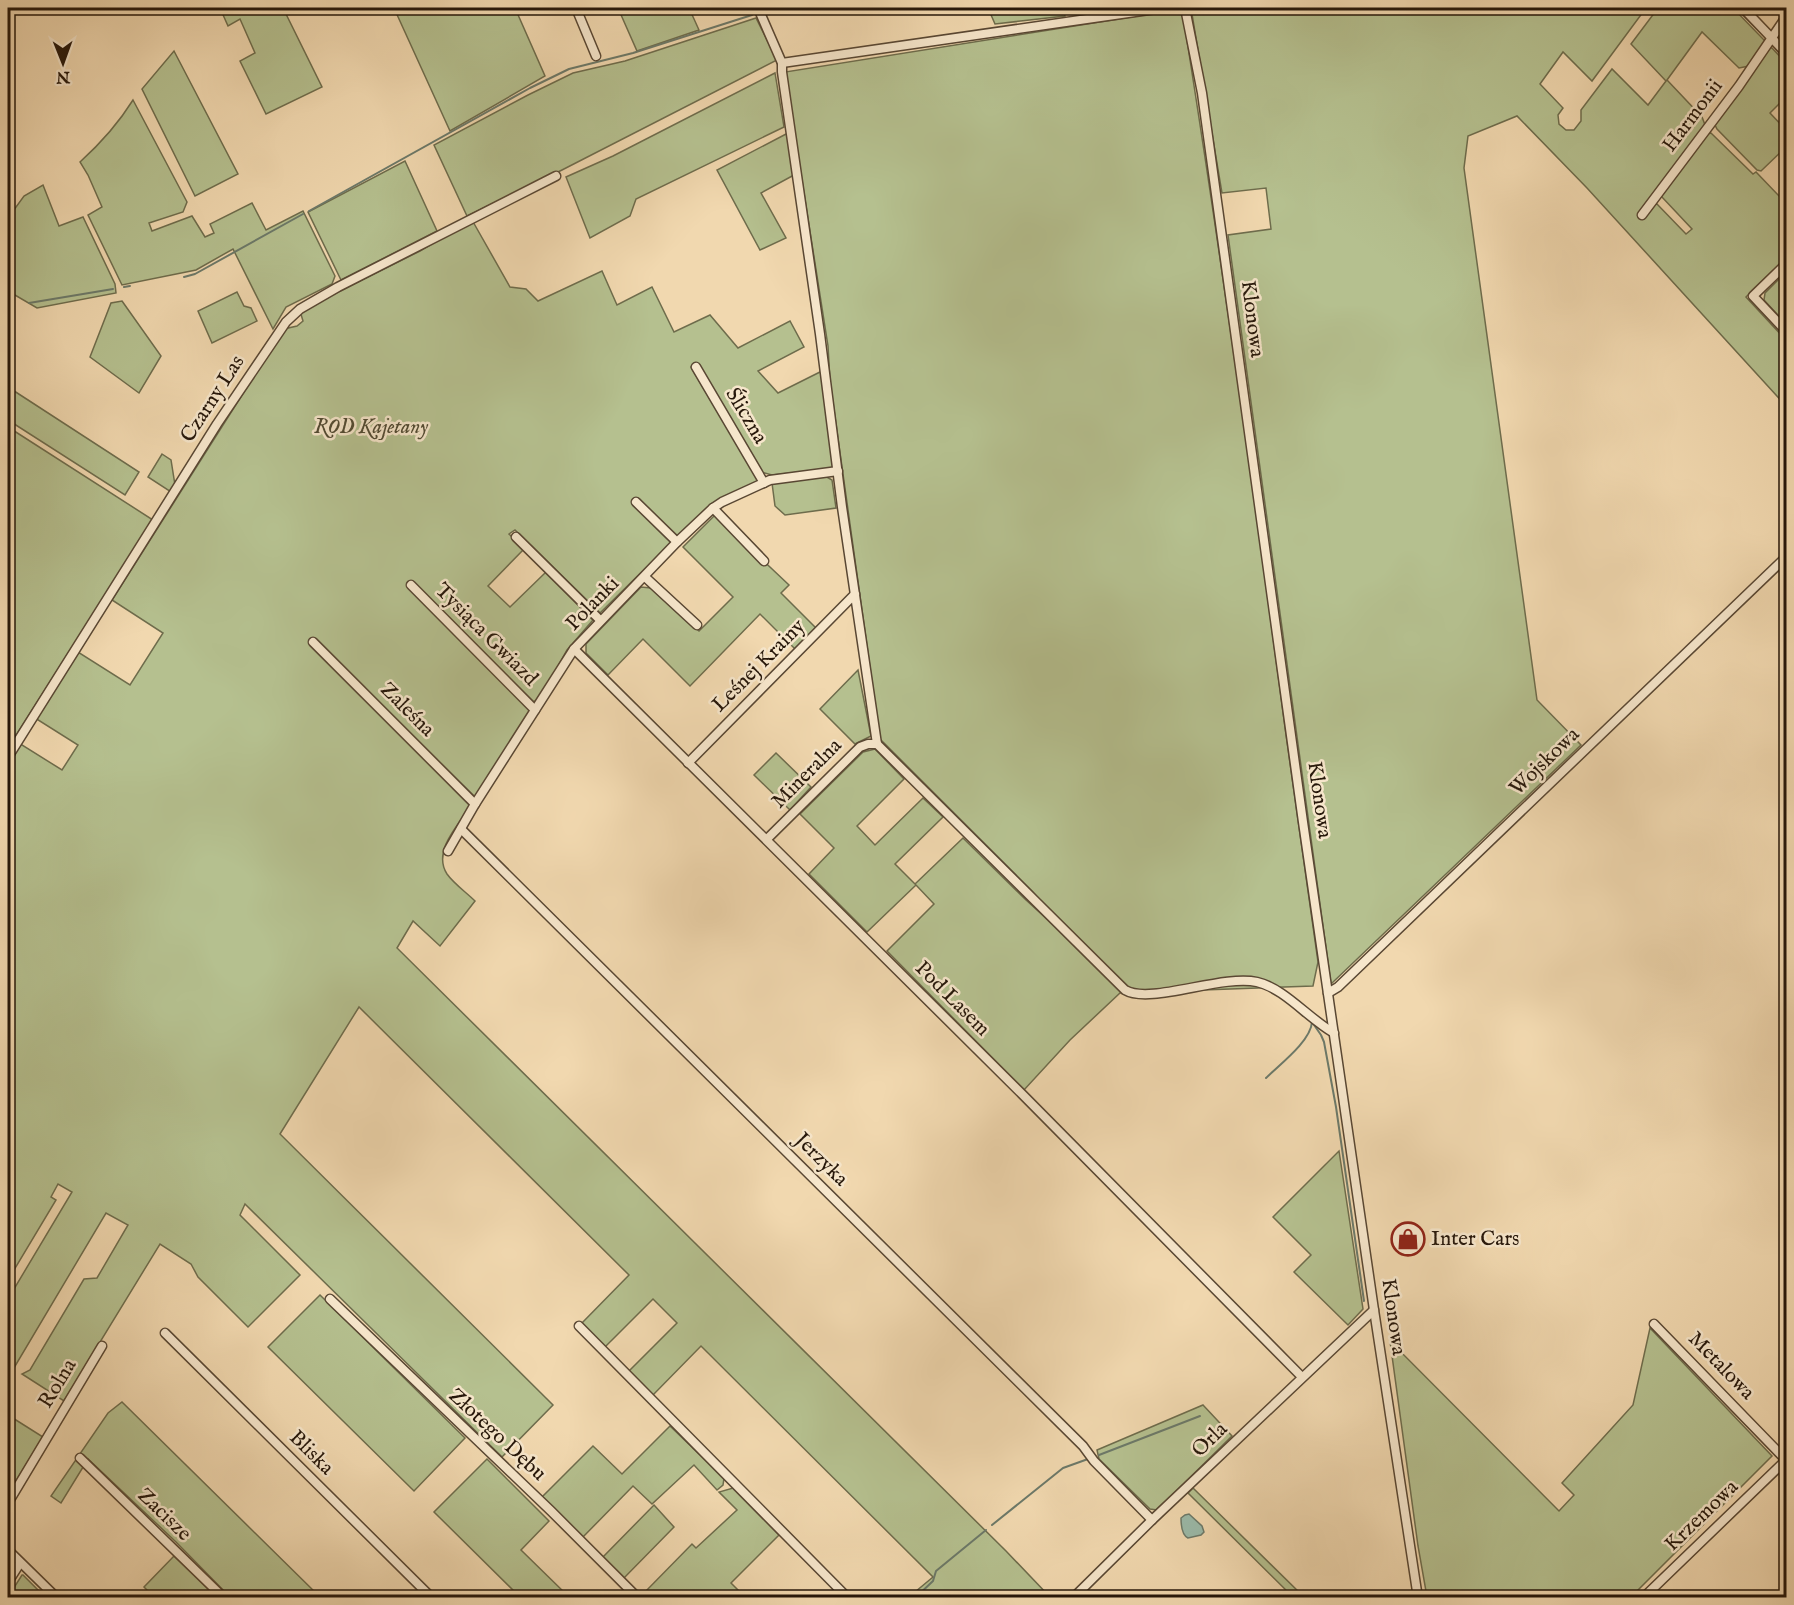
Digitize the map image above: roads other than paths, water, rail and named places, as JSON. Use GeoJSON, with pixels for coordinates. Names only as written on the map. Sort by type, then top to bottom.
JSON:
{"type":"FeatureCollection","features":[{"type":"Feature","properties":{"kind":"street"},"geometry":{"type":"LineString","coordinates":[[576,8],[596,56]]}},
{"type":"Feature","properties":{"kind":"street"},"geometry":{"type":"LineString","coordinates":[[758,8],[782,63],[877,744],[1125,990],[1131,993],[1149,994],[1231,981],[1260,982],[1274,989],[1334,1033]]}},
{"type":"Feature","properties":{"kind":"street"},"geometry":{"type":"LineString","coordinates":[[782,63],[1163,8]]}},
{"type":"Feature","properties":{"kind":"street","name":"Klonowa"},"geometry":{"type":"LineString","coordinates":[[1185,8],[1202,93],[1328,993],[1418,1598]]}},
{"type":"Feature","properties":{"kind":"street"},"geometry":{"type":"LineString","coordinates":[[1743,8],[1786,53]]}},
{"type":"Feature","properties":{"kind":"street","name":"Harmonii"},"geometry":{"type":"LineString","coordinates":[[1642,215],[1786,17]]}},
{"type":"Feature","properties":{"kind":"street","name":"Czarny Las"},"geometry":{"type":"LineString","coordinates":[[8,757],[217,424],[277,333],[293,314],[338,287],[556,176]]}},
{"type":"Feature","properties":{"kind":"street"},"geometry":{"type":"LineString","coordinates":[[1786,264],[1753,296],[1786,331]]}},
{"type":"Feature","properties":{"kind":"street","name":"Śliczna"},"geometry":{"type":"LineString","coordinates":[[696,367],[764,483]]}},
{"type":"Feature","properties":{"kind":"street","name":"Polanki"},"geometry":{"type":"LineString","coordinates":[[448,851],[574,649],[677,542],[722,502],[770,480],[838,471]]}},
{"type":"Feature","properties":{"kind":"street"},"geometry":{"type":"LineString","coordinates":[[636,502],[677,542]]}},
{"type":"Feature","properties":{"kind":"street"},"geometry":{"type":"LineString","coordinates":[[713,508],[764,561]]}},
{"type":"Feature","properties":{"kind":"street"},"geometry":{"type":"LineString","coordinates":[[516,537],[600,620]]}},
{"type":"Feature","properties":{"kind":"street","name":"Wojskowa"},"geometry":{"type":"LineString","coordinates":[[1328,993],[1338,987],[1786,557]]}},
{"type":"Feature","properties":{"kind":"street"},"geometry":{"type":"LineString","coordinates":[[645,577],[697,625]]}},
{"type":"Feature","properties":{"kind":"street","name":"Tysiąca Gwiazd"},"geometry":{"type":"LineString","coordinates":[[411,585],[535,710]]}},
{"type":"Feature","properties":{"kind":"street","name":"Leśnej Krainy"},"geometry":{"type":"LineString","coordinates":[[688,763],[855,594]]}},
{"type":"Feature","properties":{"kind":"street","name":"Zaleśna"},"geometry":{"type":"LineString","coordinates":[[313,642],[476,804]]}},
{"type":"Feature","properties":{"kind":"street","name":"Pod Lasem"},"geometry":{"type":"LineString","coordinates":[[574,649],[767,839],[1302,1377]]}},
{"type":"Feature","properties":{"kind":"street","name":"Mineralna"},"geometry":{"type":"LineString","coordinates":[[767,839],[860,747],[877,744]]}},
{"type":"Feature","properties":{"kind":"street","name":"Jerzyka"},"geometry":{"type":"LineString","coordinates":[[461,829],[1075,1438],[1094,1461],[1152,1520]]}},
{"type":"Feature","properties":{"kind":"street","name":"Złotego Dębu"},"geometry":{"type":"LineString","coordinates":[[330,1299],[551,1511],[638,1598]]}},
{"type":"Feature","properties":{"kind":"street","name":"Orla"},"geometry":{"type":"LineString","coordinates":[[1073,1598],[1374,1310]]}},
{"type":"Feature","properties":{"kind":"street","name":"Metalowa"},"geometry":{"type":"LineString","coordinates":[[1654,1324],[1786,1460]]}},
{"type":"Feature","properties":{"kind":"street"},"geometry":{"type":"LineString","coordinates":[[579,1326],[848,1598]]}},
{"type":"Feature","properties":{"kind":"street","name":"Bliska"},"geometry":{"type":"LineString","coordinates":[[165,1333],[432,1598]]}},
{"type":"Feature","properties":{"kind":"street","name":"Rolna"},"geometry":{"type":"LineString","coordinates":[[8,1503],[102,1346]]}},
{"type":"Feature","properties":{"kind":"street","name":"Zacisze"},"geometry":{"type":"LineString","coordinates":[[80,1458],[224,1598]]}},
{"type":"Feature","properties":{"kind":"street","name":"Krzemowa"},"geometry":{"type":"LineString","coordinates":[[1643,1598],[1786,1460]]}},
{"type":"Feature","properties":{"kind":"street"},"geometry":{"type":"LineString","coordinates":[[8,1550],[57,1598]]}},
{"type":"Feature","properties":{"kind":"street"},"geometry":{"type":"LineString","coordinates":[[8,1582],[20,1563]]}},
{"type":"Feature","properties":{"kind":"waterway"},"geometry":{"type":"LineString","coordinates":[[768,9],[773,8]]}},
{"type":"Feature","properties":{"kind":"waterway"},"geometry":{"type":"LineString","coordinates":[[1736,8],[1766,38]]}},
{"type":"Feature","properties":{"kind":"waterway"},"geometry":{"type":"LineString","coordinates":[[309,211],[530,88],[569,69],[633,53],[752,15]]}},
{"type":"Feature","properties":{"kind":"waterway"},"geometry":{"type":"LineString","coordinates":[[1776,49],[1786,60]]}},
{"type":"Feature","properties":{"kind":"waterway"},"geometry":{"type":"LineString","coordinates":[[184,277],[195,274],[303,214]]}},
{"type":"Feature","properties":{"kind":"waterway"},"geometry":{"type":"LineString","coordinates":[[124,287],[130,286]]}},
{"type":"Feature","properties":{"kind":"waterway"},"geometry":{"type":"LineString","coordinates":[[29,303],[113,289]]}},
{"type":"Feature","properties":{"kind":"waterway"},"geometry":{"type":"LineString","coordinates":[[1266,1078],[1300,1045],[1312,1022],[1324,1042],[1336,1107],[1364,1301]]}},
{"type":"Feature","properties":{"kind":"waterway"},"geometry":{"type":"LineString","coordinates":[[1099,1455],[1200,1416]]}},
{"type":"Feature","properties":{"kind":"waterway"},"geometry":{"type":"LineString","coordinates":[[992,1525],[1063,1468],[1088,1459]]}},
{"type":"Feature","properties":{"kind":"waterway"},"geometry":{"type":"LineString","coordinates":[[915,1598],[933,1581],[936,1571],[986,1530]]}},
{"type":"Feature","properties":{"kind":"place","name":"Inter Cars"},"geometry":{"type":"Point","coordinates":[1408,1239]}},
{"type":"Feature","properties":{"kind":"park label","name":"ROD Kajetany"},"geometry":{"type":"Point","coordinates":[371,427]}}]}
